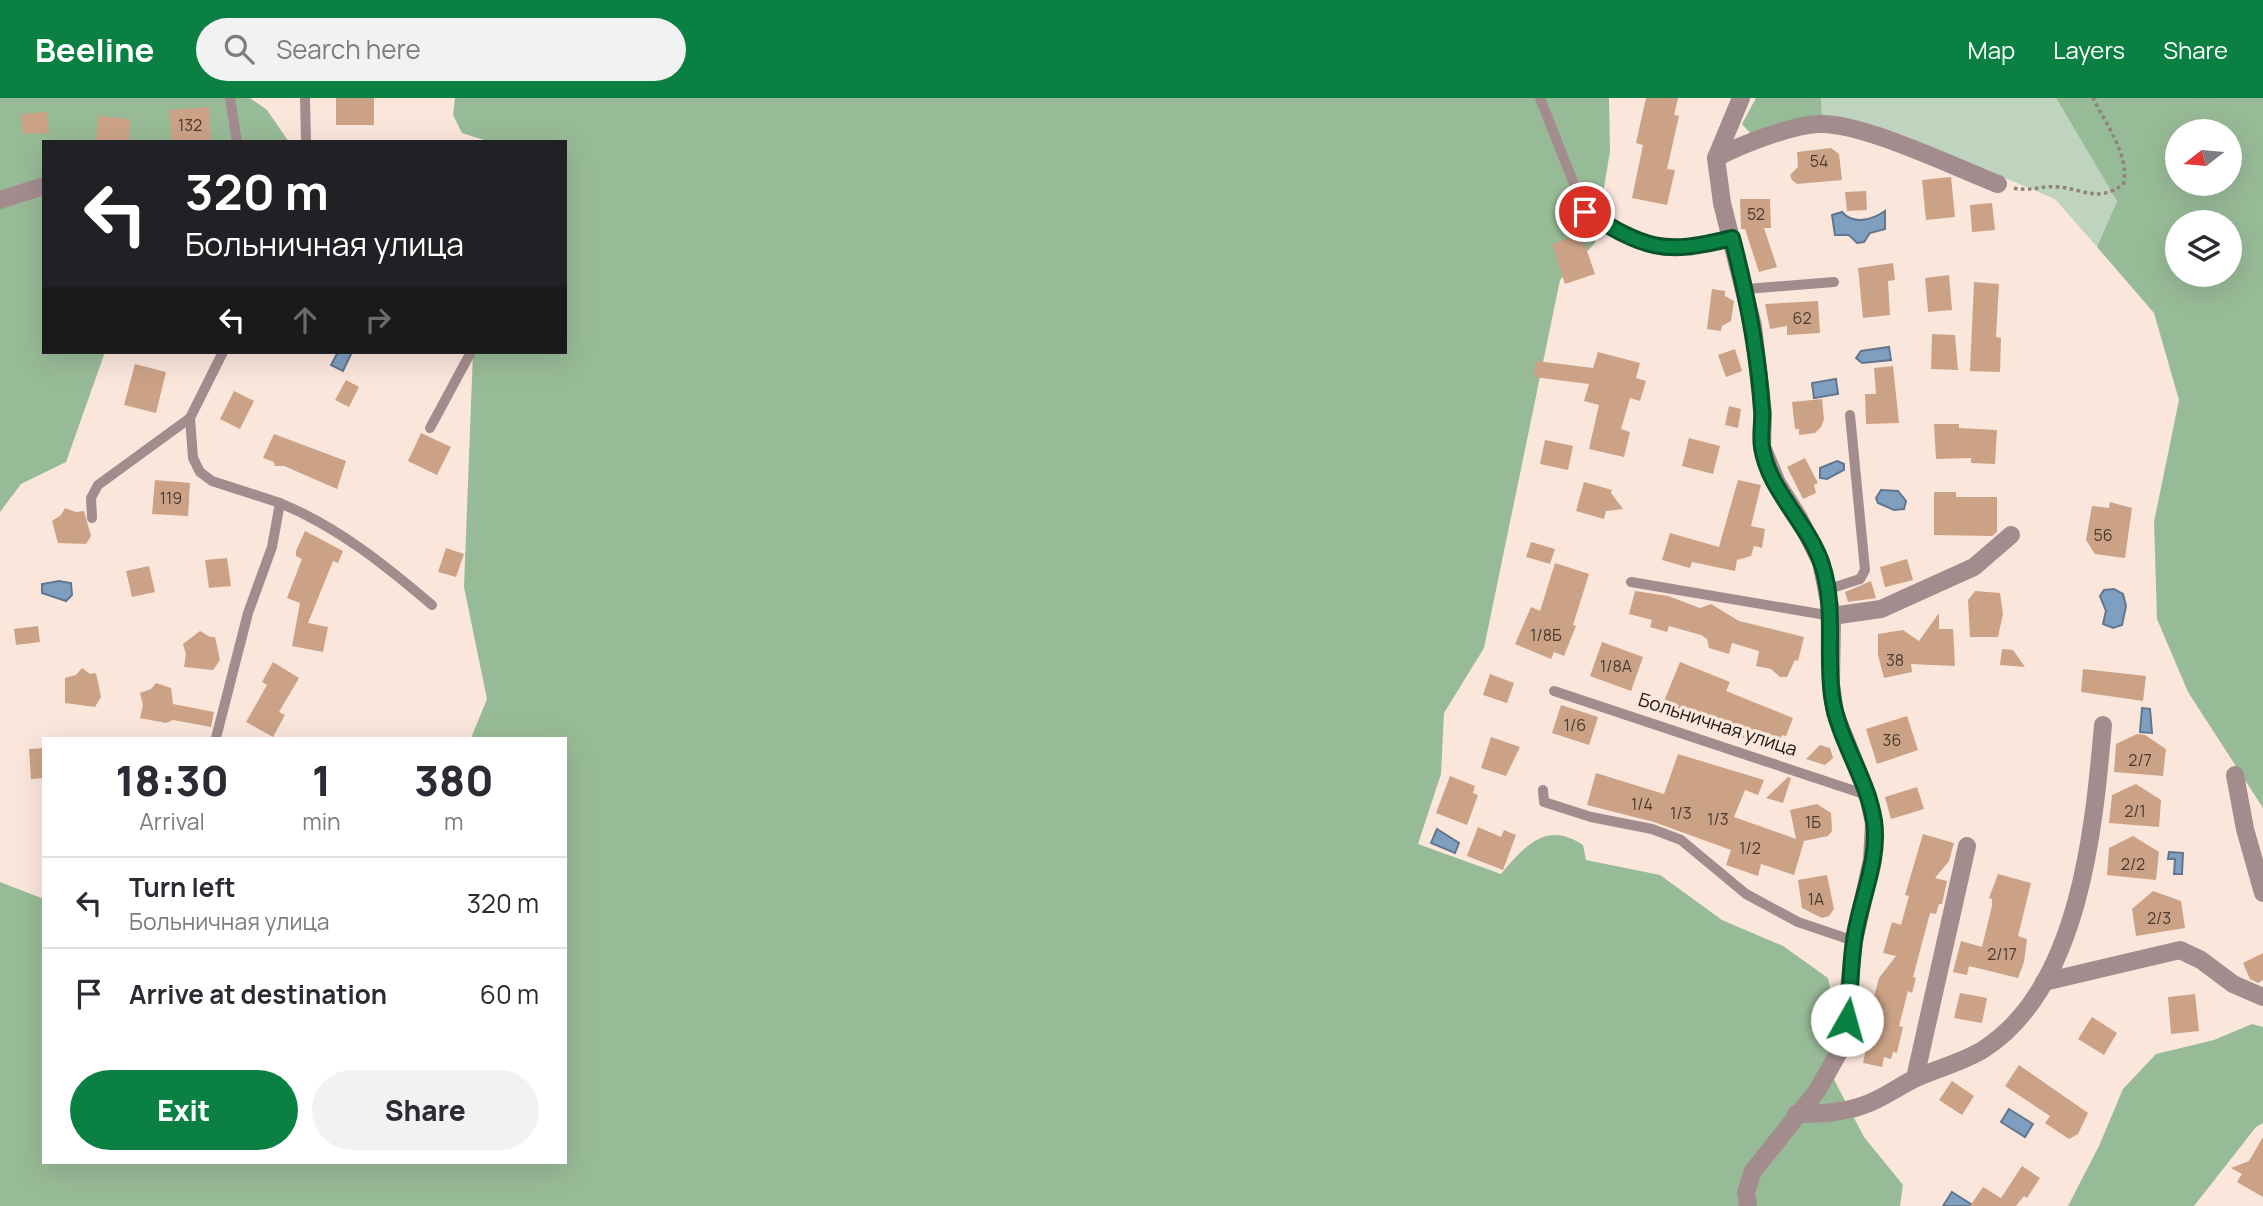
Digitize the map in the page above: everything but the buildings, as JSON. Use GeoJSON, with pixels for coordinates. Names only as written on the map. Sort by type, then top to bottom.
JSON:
{"type":"FeatureCollection","features":[{"type":"Feature","properties":{"kind":"street"},"geometry":{"type":"LineString","coordinates":[[1741,98],[1716,158],[1722,203],[1746,289],[1763,413],[1762,447],[1777,484],[1799,518],[1821,562],[1829,589],[1832,616],[1831,684],[1835,713],[1868,796],[1874,823],[1872,860],[1854,941],[1843,1045],[1817,1091],[1753,1171],[1746,1192],[1748,1206]]}},
{"type":"Feature","properties":{"kind":"street"},"geometry":{"type":"LineString","coordinates":[[1716,158],[1764,138],[1819,124],[1861,131],[1998,184]]}},
{"type":"Feature","properties":{"kind":"street"},"geometry":{"type":"LineString","coordinates":[[0,200],[42,187]]}},
{"type":"Feature","properties":{"kind":"street"},"geometry":{"type":"LineString","coordinates":[[1832,616],[1881,609],[1974,567],[2011,535]]}},
{"type":"Feature","properties":{"kind":"street"},"geometry":{"type":"LineString","coordinates":[[1796,1114],[1820,1114],[1864,1105],[1915,1078],[1985,1048],[2031,1005],[2044,982],[2070,921],[2094,829],[2103,725]]}},
{"type":"Feature","properties":{"kind":"street"},"geometry":{"type":"LineString","coordinates":[[2235,775],[2245,829],[2263,893]]}},
{"type":"Feature","properties":{"kind":"street"},"geometry":{"type":"LineString","coordinates":[[1915,1078],[1967,846]]}},
{"type":"Feature","properties":{"kind":"street"},"geometry":{"type":"LineString","coordinates":[[2044,982],[2180,950],[2201,960],[2233,984],[2263,997]]}},
{"type":"Feature","properties":{"kind":"lane"},"geometry":{"type":"LineString","coordinates":[[230,98],[237,140]]}},
{"type":"Feature","properties":{"kind":"lane"},"geometry":{"type":"LineString","coordinates":[[305,98],[306,140]]}},
{"type":"Feature","properties":{"kind":"lane"},"geometry":{"type":"LineString","coordinates":[[1540,98],[1585,212],[1634,240],[1665,249],[1732,238]]}},
{"type":"Feature","properties":{"kind":"lane"},"geometry":{"type":"LineString","coordinates":[[1746,289],[1834,282]]}},
{"type":"Feature","properties":{"kind":"lane"},"geometry":{"type":"LineString","coordinates":[[92,517],[91,498],[98,485],[190,418],[222,354]]}},
{"type":"Feature","properties":{"kind":"lane"},"geometry":{"type":"LineString","coordinates":[[430,428],[470,354]]}},
{"type":"Feature","properties":{"kind":"lane"},"geometry":{"type":"LineString","coordinates":[[1829,589],[1860,579],[1865,570],[1850,415]]}},
{"type":"Feature","properties":{"kind":"lane"},"geometry":{"type":"LineString","coordinates":[[190,418],[193,458],[200,472],[225,488],[280,503],[314,517],[379,559],[432,605]]}},
{"type":"Feature","properties":{"kind":"lane"},"geometry":{"type":"LineString","coordinates":[[216,737],[248,613],[272,547],[280,503]]}},
{"type":"Feature","properties":{"kind":"lane"},"geometry":{"type":"LineString","coordinates":[[1632,582],[1832,616]]}},
{"type":"Feature","properties":{"kind":"lane","name":"Больничная улица"},"geometry":{"type":"LineString","coordinates":[[1554,691],[1868,796]]}},
{"type":"Feature","properties":{"kind":"lane"},"geometry":{"type":"LineString","coordinates":[[1543,790],[1544,802],[1681,840],[1745,894],[1798,922],[1854,941]]}},
{"type":"Feature","properties":{"kind":"path"},"geometry":{"type":"LineString","coordinates":[[1998,184],[2026,191],[2057,186],[2098,196],[2123,185],[2122,156],[2093,98]]}},
{"type":"Feature","properties":{"kind":"green space"},"geometry":{"type":"Polygon","coordinates":[[[0,98],[250,98],[267,110],[288,140],[42,140],[42,354],[104,354],[66,462],[21,484],[0,512],[0,98]]]}},
{"type":"Feature","properties":{"kind":"green space"},"geometry":{"type":"Polygon","coordinates":[[[455,98],[1609,98],[1610,151],[1595,243],[1560,280],[1484,648],[1444,713],[1441,774],[1418,844],[1501,874],[1519,854],[1537,840],[1558,835],[1570,838],[1583,845],[1586,860],[1660,875],[1722,920],[1783,946],[1828,978],[1837,1021],[1829,1070],[1864,1137],[1903,1185],[1900,1206],[0,1206],[0,882],[42,898],[42,1164],[567,1164],[567,737],[471,737],[487,699],[464,587],[473,354],[567,354],[567,140],[484,140],[462,133],[453,115],[455,98]]]}},
{"type":"Feature","properties":{"kind":"green space"},"geometry":{"type":"Polygon","coordinates":[[[1756,98],[1821,98],[1822,116],[1753,136],[1742,124],[1756,98]]]}},
{"type":"Feature","properties":{"kind":"green space"},"geometry":{"type":"Polygon","coordinates":[[[1821,98],[2056,98],[2117,201],[2097,247],[2055,199],[1903,135],[1822,116],[1821,98]]]}},
{"type":"Feature","properties":{"kind":"green space"},"geometry":{"type":"Polygon","coordinates":[[[2056,98],[2263,98],[2263,808],[2188,692],[2157,619],[2154,522],[2179,400],[2154,313],[2097,247],[2117,201],[2056,98]]]}},
{"type":"Feature","properties":{"kind":"green space"},"geometry":{"type":"Polygon","coordinates":[[[2252,1024],[2263,1027],[2263,1123],[2256,1127],[2194,1206],[2068,1206],[2099,1146],[2123,1089],[2156,1054],[2214,1040],[2252,1024]]]}},
{"type":"Feature","properties":{"kind":"water"},"geometry":{"type":"Polygon","coordinates":[[[1885,211],[1885,229],[1870,233],[1864,242],[1857,243],[1849,235],[1835,235],[1832,215],[1842,212],[1852,219],[1863,220],[1885,211]]]}},
{"type":"Feature","properties":{"kind":"water"},"geometry":{"type":"Polygon","coordinates":[[[1889,347],[1891,360],[1862,363],[1856,358],[1861,351],[1889,347]]]}},
{"type":"Feature","properties":{"kind":"water"},"geometry":{"type":"Polygon","coordinates":[[[337,354],[351,354],[343,371],[331,365],[337,354]]]}},
{"type":"Feature","properties":{"kind":"water"},"geometry":{"type":"Polygon","coordinates":[[[1836,379],[1838,394],[1814,398],[1812,383],[1836,379]]]}},
{"type":"Feature","properties":{"kind":"water"},"geometry":{"type":"Polygon","coordinates":[[[1837,461],[1844,464],[1844,470],[1827,479],[1820,478],[1820,468],[1837,461]]]}},
{"type":"Feature","properties":{"kind":"water"},"geometry":{"type":"Polygon","coordinates":[[[1881,490],[1898,491],[1906,501],[1904,509],[1894,510],[1878,503],[1876,498],[1881,490]]]}},
{"type":"Feature","properties":{"kind":"water"},"geometry":{"type":"Polygon","coordinates":[[[59,581],[71,583],[72,595],[66,601],[42,593],[42,584],[59,581]]]}},
{"type":"Feature","properties":{"kind":"water"},"geometry":{"type":"Polygon","coordinates":[[[2114,589],[2123,594],[2126,606],[2122,625],[2113,628],[2103,624],[2106,611],[2100,596],[2104,590],[2114,589]]]}},
{"type":"Feature","properties":{"kind":"water"},"geometry":{"type":"Polygon","coordinates":[[[2142,708],[2150,709],[2152,733],[2140,732],[2142,708]]]}},
{"type":"Feature","properties":{"kind":"water"},"geometry":{"type":"Polygon","coordinates":[[[1437,829],[1459,843],[1455,853],[1431,843],[1437,829]]]}},
{"type":"Feature","properties":{"kind":"water"},"geometry":{"type":"Polygon","coordinates":[[[2169,852],[2183,853],[2182,874],[2174,874],[2175,859],[2168,859],[2169,852]]]}},
{"type":"Feature","properties":{"kind":"water"},"geometry":{"type":"Polygon","coordinates":[[[2009,1109],[2033,1124],[2025,1137],[2001,1122],[2009,1109]]]}},
{"type":"Feature","properties":{"kind":"water"},"geometry":{"type":"Polygon","coordinates":[[[1952,1192],[1974,1206],[1943,1206],[1952,1192]]]}},
{"type":"Feature","properties":{"kind":"route"},"geometry":{"type":"LineString","coordinates":[[1585,212],[1634,240],[1665,249],[1706,245],[1732,238],[1753,326],[1763,413],[1762,447],[1777,484],[1799,518],[1821,562],[1829,589],[1832,616],[1831,684],[1835,713],[1868,796],[1874,823],[1872,860],[1854,941],[1847,1020]]}}]}
